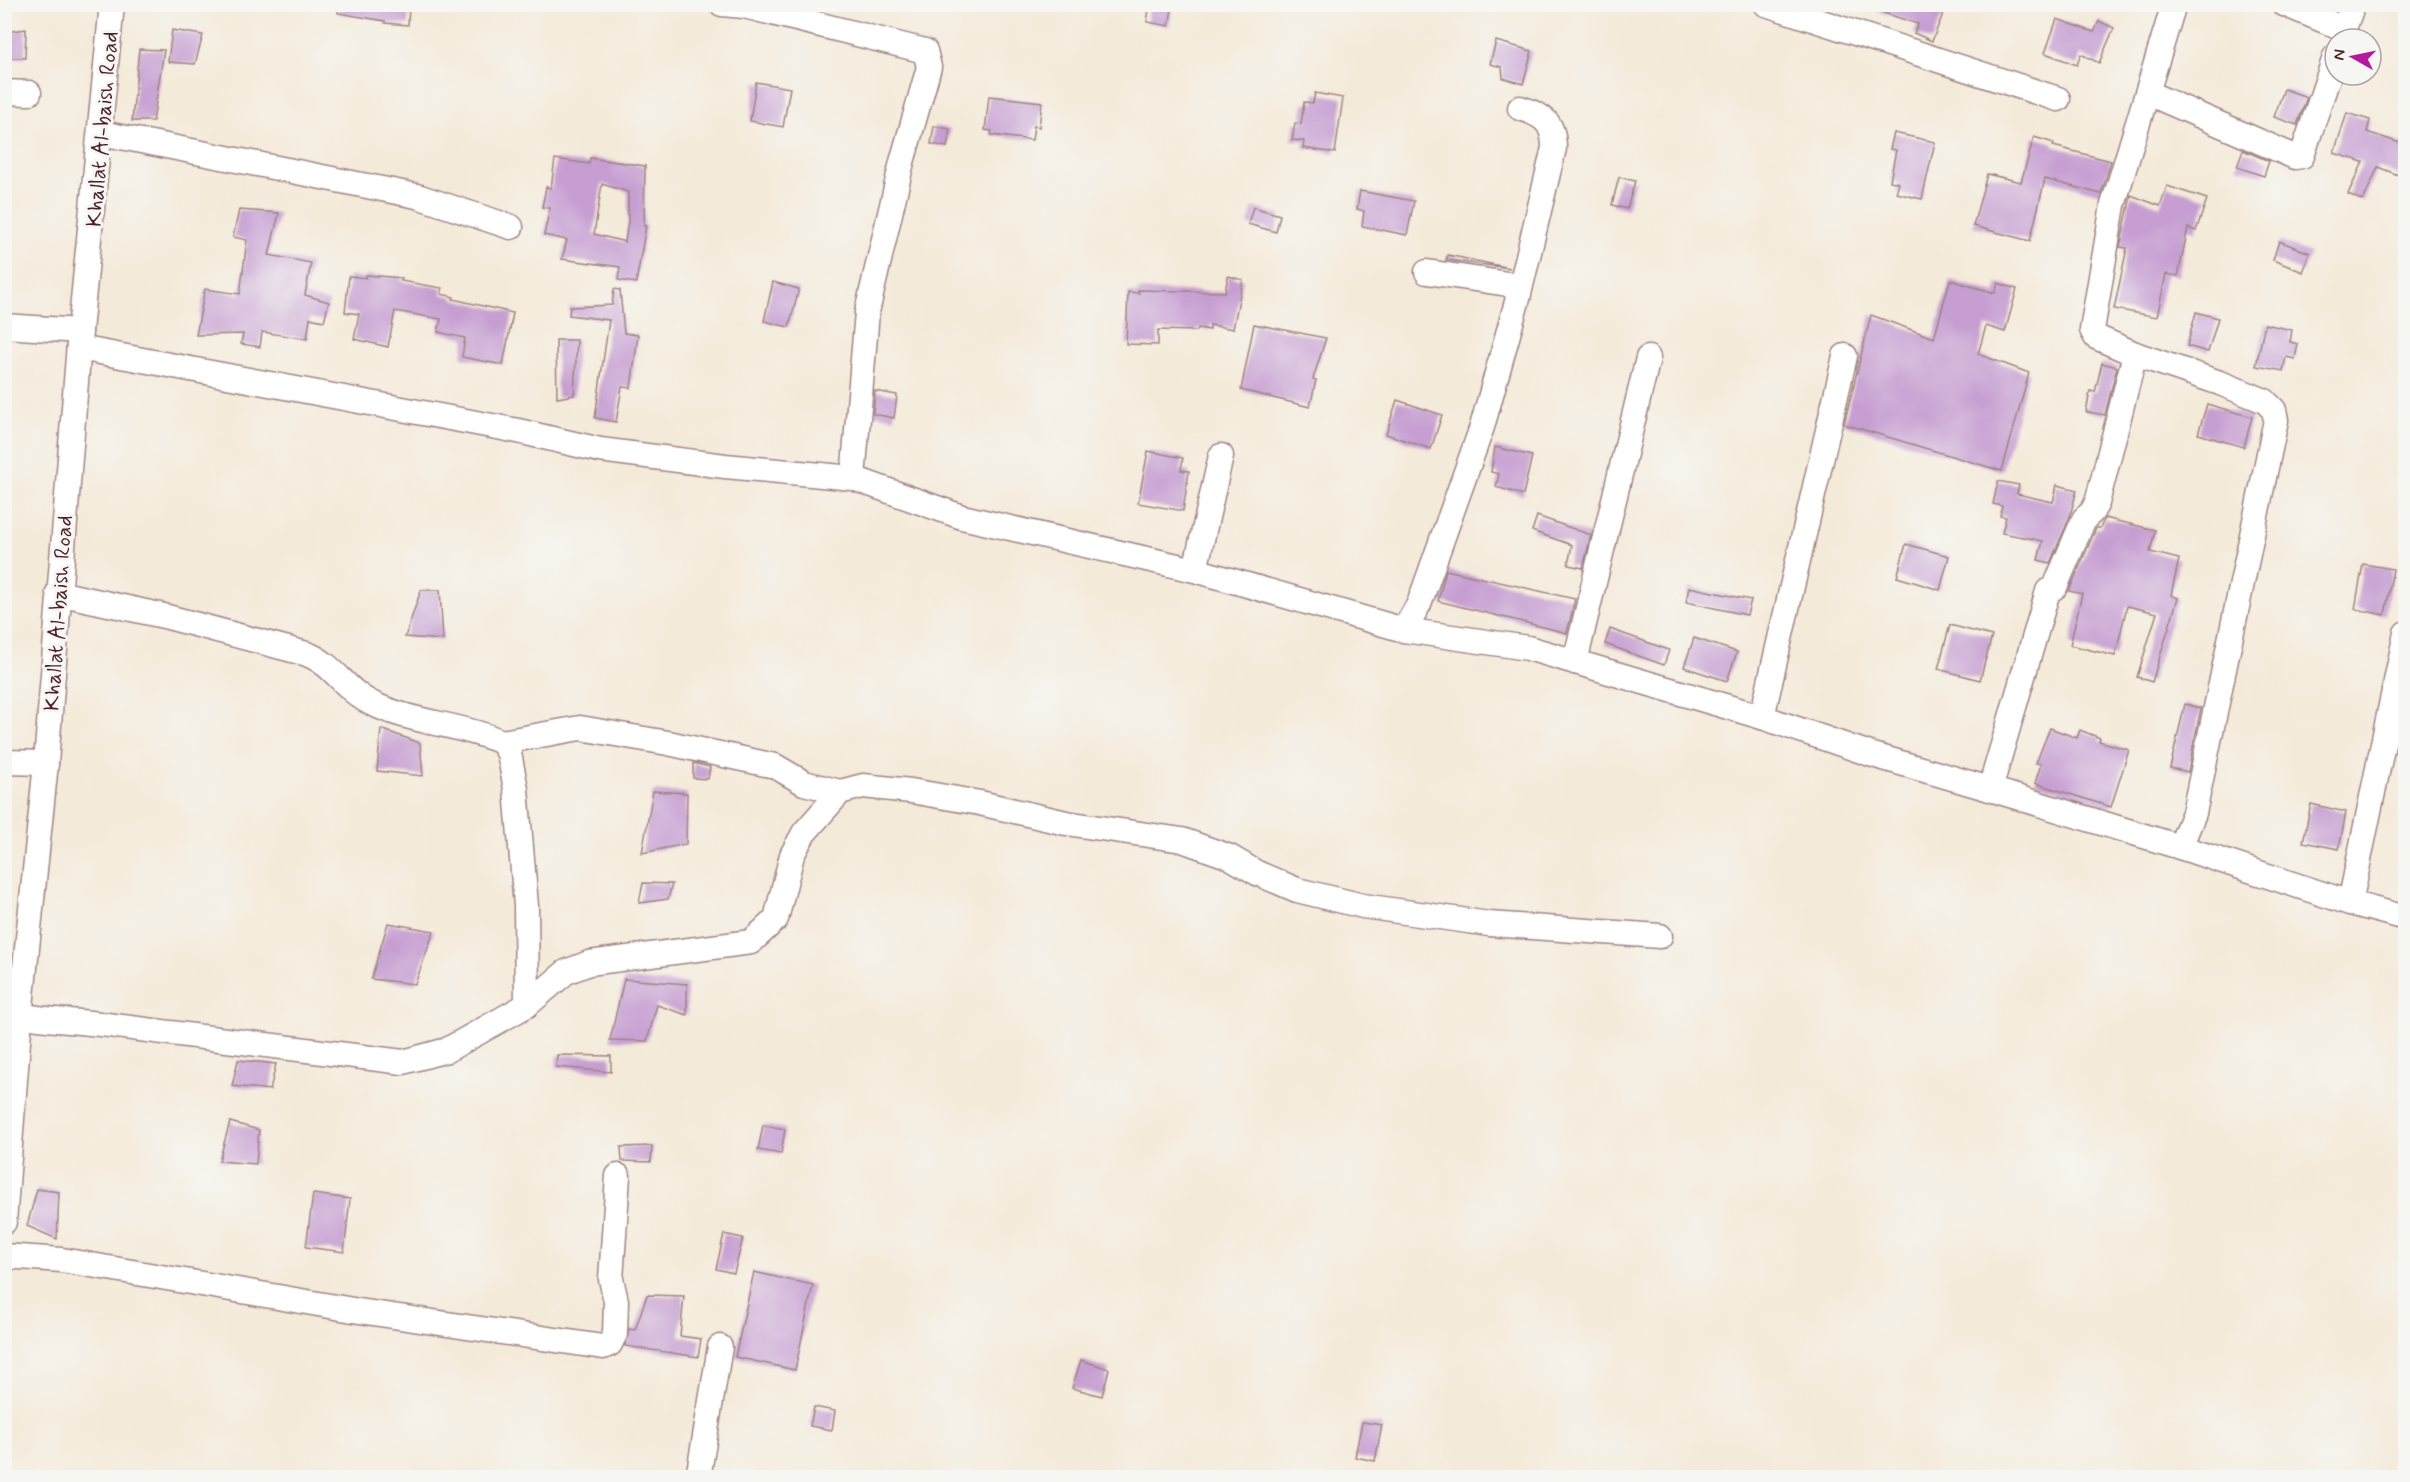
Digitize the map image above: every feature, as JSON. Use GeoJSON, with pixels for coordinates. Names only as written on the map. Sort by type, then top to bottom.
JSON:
{"type":"FeatureCollection","features":[{"type":"Feature","properties":{"kind":"street","name":"Khallat Al-baish Road"},"geometry":{"type":"LineString","coordinates":[[4,1222],[12,1014],[46,763],[80,339],[112,4]]}},
{"type":"Feature","properties":{"kind":"street"},"geometry":{"type":"LineString","coordinates":[[722,4],[744,6],[925,51],[929,67],[902,162],[867,312],[854,478]]}},
{"type":"Feature","properties":{"kind":"street"},"geometry":{"type":"LineString","coordinates":[[1766,4],[2058,99]]}},
{"type":"Feature","properties":{"kind":"street"},"geometry":{"type":"LineString","coordinates":[[2174,4],[2113,205],[2092,330],[2096,337],[2135,354],[2265,401],[2274,410],[2276,420],[2194,813],[2180,847]]}},
{"type":"Feature","properties":{"kind":"street"},"geometry":{"type":"LineString","coordinates":[[2284,4],[2329,27]]}},
{"type":"Feature","properties":{"kind":"street"},"geometry":{"type":"LineString","coordinates":[[2345,27],[2353,4]]}},
{"type":"Feature","properties":{"kind":"street"},"geometry":{"type":"LineString","coordinates":[[2148,93],[2295,157],[2302,156],[2325,87]]}},
{"type":"Feature","properties":{"kind":"street"},"geometry":{"type":"LineString","coordinates":[[4,92],[29,93]]}},
{"type":"Feature","properties":{"kind":"street"},"geometry":{"type":"LineString","coordinates":[[1404,630],[1419,604],[1482,427],[1518,298],[1554,148],[1554,136],[1546,121],[1536,113],[1520,108]]}},
{"type":"Feature","properties":{"kind":"street"},"geometry":{"type":"LineString","coordinates":[[101,133],[417,196],[511,227]]}},
{"type":"Feature","properties":{"kind":"street"},"geometry":{"type":"LineString","coordinates":[[1427,272],[1508,284],[1516,289],[1518,298]]}},
{"type":"Feature","properties":{"kind":"street"},"geometry":{"type":"LineString","coordinates":[[4,326],[80,339],[600,450],[725,466],[854,478],[962,517],[1195,570],[1404,630],[1528,648],[1762,717],[1873,755],[2180,847],[2350,903],[2406,918]]}},
{"type":"Feature","properties":{"kind":"street"},"geometry":{"type":"LineString","coordinates":[[1990,789],[2048,591],[2055,587],[2084,519],[2097,503],[2135,354]]}},
{"type":"Feature","properties":{"kind":"street"},"geometry":{"type":"LineString","coordinates":[[1762,717],[1845,356]]}},
{"type":"Feature","properties":{"kind":"street"},"geometry":{"type":"LineString","coordinates":[[1575,662],[1648,358]]}},
{"type":"Feature","properties":{"kind":"street"},"geometry":{"type":"LineString","coordinates":[[1195,570],[1221,456]]}},
{"type":"Feature","properties":{"kind":"street"},"geometry":{"type":"LineString","coordinates":[[58,593],[164,616],[307,654],[324,662],[353,692],[376,706],[502,742],[580,728],[668,743],[775,766],[804,783],[840,792],[863,786],[911,791],[980,803],[1066,823],[1182,840],[1230,856],[1257,873],[1297,890],[1363,906],[1489,924],[1660,936]]}},
{"type":"Feature","properties":{"kind":"street"},"geometry":{"type":"LineString","coordinates":[[2350,903],[2406,633]]}},
{"type":"Feature","properties":{"kind":"street"},"geometry":{"type":"LineString","coordinates":[[502,742],[509,753],[516,789],[526,906],[527,1005]]}},
{"type":"Feature","properties":{"kind":"street"},"geometry":{"type":"LineString","coordinates":[[4,762],[46,763]]}},
{"type":"Feature","properties":{"kind":"street"},"geometry":{"type":"LineString","coordinates":[[12,1014],[403,1062],[447,1050],[527,1005],[566,972],[589,963],[751,942],[776,919],[792,855],[804,833],[840,792]]}},
{"type":"Feature","properties":{"kind":"street"},"geometry":{"type":"LineString","coordinates":[[4,1256],[62,1260],[359,1311],[603,1347],[610,1344],[615,1334],[616,1301],[611,1279],[618,1176]]}},
{"type":"Feature","properties":{"kind":"street"},"geometry":{"type":"LineString","coordinates":[[698,1478],[720,1347]]}},
{"type":"Feature","properties":{"kind":"building"},"geometry":{"type":"Polygon","coordinates":[[[339,4],[409,4],[408,25],[385,23],[385,21],[338,13],[339,4]]]}},
{"type":"Feature","properties":{"kind":"building"},"geometry":{"type":"Polygon","coordinates":[[[1150,4],[1173,4],[1169,26],[1147,22],[1150,4]]]}},
{"type":"Feature","properties":{"kind":"building"},"geometry":{"type":"Polygon","coordinates":[[[1868,4],[1940,4],[1938,11],[1943,14],[1932,41],[1914,33],[1918,24],[1868,8],[1868,4]]]}},
{"type":"Feature","properties":{"kind":"building"},"geometry":{"type":"Polygon","coordinates":[[[2057,19],[2094,32],[2099,21],[2114,28],[2099,63],[2081,54],[2077,65],[2045,53],[2057,19]]]}},
{"type":"Feature","properties":{"kind":"building"},"geometry":{"type":"Polygon","coordinates":[[[26,29],[25,58],[4,58],[4,32],[26,29]]]}},
{"type":"Feature","properties":{"kind":"building"},"geometry":{"type":"Polygon","coordinates":[[[172,30],[203,35],[195,64],[168,62],[172,30]]]}},
{"type":"Feature","properties":{"kind":"building"},"geometry":{"type":"Polygon","coordinates":[[[1496,41],[1532,51],[1523,84],[1503,78],[1502,67],[1490,64],[1496,41]]]}},
{"type":"Feature","properties":{"kind":"building"},"geometry":{"type":"Polygon","coordinates":[[[139,49],[164,50],[153,121],[132,121],[139,49]]]}},
{"type":"Feature","properties":{"kind":"building"},"geometry":{"type":"Polygon","coordinates":[[[756,82],[790,88],[783,127],[750,121],[756,82]]]}},
{"type":"Feature","properties":{"kind":"building"},"geometry":{"type":"Polygon","coordinates":[[[2284,89],[2307,97],[2297,125],[2274,117],[2284,89]]]}},
{"type":"Feature","properties":{"kind":"building"},"geometry":{"type":"Polygon","coordinates":[[[1315,93],[1343,98],[1335,153],[1303,148],[1304,141],[1292,140],[1295,123],[1301,124],[1304,102],[1313,103],[1315,93]]]}},
{"type":"Feature","properties":{"kind":"building"},"geometry":{"type":"Polygon","coordinates":[[[989,96],[1042,102],[1039,127],[1034,126],[1032,140],[991,135],[992,131],[985,130],[989,96]]]}},
{"type":"Feature","properties":{"kind":"building"},"geometry":{"type":"Polygon","coordinates":[[[2347,113],[2370,120],[2367,132],[2406,145],[2398,175],[2378,167],[2363,201],[2348,194],[2363,162],[2334,153],[2347,113]]]}},
{"type":"Feature","properties":{"kind":"building"},"geometry":{"type":"Polygon","coordinates":[[[934,126],[950,129],[947,147],[931,144],[934,126]]]}},
{"type":"Feature","properties":{"kind":"building"},"geometry":{"type":"Polygon","coordinates":[[[1894,133],[1935,142],[1922,199],[1896,193],[1899,183],[1890,181],[1896,150],[1890,149],[1894,133]]]}},
{"type":"Feature","properties":{"kind":"building"},"geometry":{"type":"Polygon","coordinates":[[[2034,137],[2054,143],[2053,146],[2111,161],[2101,194],[2045,179],[2030,241],[1973,226],[1987,174],[2021,182],[2034,137]]]}},
{"type":"Feature","properties":{"kind":"building"},"geometry":{"type":"Polygon","coordinates":[[[2243,150],[2269,161],[2264,176],[2237,167],[2243,150]]]}},
{"type":"Feature","properties":{"kind":"building"},"geometry":{"type":"Polygon","coordinates":[[[590,158],[645,166],[644,226],[646,226],[636,283],[618,280],[620,267],[562,259],[567,240],[544,235],[550,208],[542,207],[546,187],[551,188],[555,159],[589,164],[590,158]],[[602,184],[594,234],[625,242],[628,192],[602,184]]]}},
{"type":"Feature","properties":{"kind":"building"},"geometry":{"type":"Polygon","coordinates":[[[1619,177],[1635,181],[1627,209],[1612,205],[1619,177]]]}},
{"type":"Feature","properties":{"kind":"building"},"geometry":{"type":"Polygon","coordinates":[[[2167,186],[2207,199],[2196,231],[2188,228],[2178,276],[2166,274],[2157,317],[2114,309],[2127,248],[2120,247],[2131,195],[2160,206],[2167,186]]]}},
{"type":"Feature","properties":{"kind":"building"},"geometry":{"type":"Polygon","coordinates":[[[1360,191],[1414,201],[1407,235],[1362,226],[1364,211],[1357,209],[1360,191]]]}},
{"type":"Feature","properties":{"kind":"building"},"geometry":{"type":"Polygon","coordinates":[[[1253,207],[1280,215],[1276,232],[1248,224],[1253,207]]]}},
{"type":"Feature","properties":{"kind":"building"},"geometry":{"type":"Polygon","coordinates":[[[239,210],[279,213],[269,255],[311,263],[305,295],[329,302],[324,321],[310,318],[307,339],[262,332],[260,347],[241,344],[243,334],[196,335],[205,289],[240,294],[247,240],[233,237],[239,210]]]}},
{"type":"Feature","properties":{"kind":"building"},"geometry":{"type":"Polygon","coordinates":[[[2279,241],[2310,253],[2303,272],[2273,260],[2279,241]]]}},
{"type":"Feature","properties":{"kind":"building"},"geometry":{"type":"Polygon","coordinates":[[[1448,255],[1510,268],[1446,260],[1448,255]]]}},
{"type":"Feature","properties":{"kind":"building"},"geometry":{"type":"Polygon","coordinates":[[[366,275],[402,278],[401,281],[442,288],[441,294],[454,297],[453,299],[513,313],[503,365],[462,357],[465,338],[438,332],[441,319],[395,311],[388,347],[354,339],[359,314],[345,312],[349,276],[366,278],[366,275]]]}},
{"type":"Feature","properties":{"kind":"building"},"geometry":{"type":"Polygon","coordinates":[[[1228,276],[1243,280],[1233,329],[1210,325],[1210,330],[1198,328],[1197,331],[1158,330],[1158,345],[1126,344],[1128,292],[1139,293],[1138,290],[1225,292],[1228,276]]]}},
{"type":"Feature","properties":{"kind":"building"},"geometry":{"type":"Polygon","coordinates":[[[1950,280],[1995,293],[1998,283],[2017,289],[2005,332],[1986,326],[1978,354],[2029,373],[2002,471],[1844,424],[1871,315],[1934,338],[1950,280]]]}},
{"type":"Feature","properties":{"kind":"building"},"geometry":{"type":"Polygon","coordinates":[[[773,282],[799,289],[789,327],[764,321],[773,282]]]}},
{"type":"Feature","properties":{"kind":"building"},"geometry":{"type":"Polygon","coordinates":[[[614,289],[620,290],[624,333],[638,335],[631,388],[622,387],[616,422],[595,418],[609,320],[569,315],[570,307],[612,305],[614,289]]]}},
{"type":"Feature","properties":{"kind":"building"},"geometry":{"type":"Polygon","coordinates":[[[2196,312],[2218,318],[2208,352],[2187,346],[2196,312]]]}},
{"type":"Feature","properties":{"kind":"building"},"geometry":{"type":"Polygon","coordinates":[[[1254,324],[1326,338],[1313,379],[1316,380],[1310,407],[1241,390],[1254,324]]]}},
{"type":"Feature","properties":{"kind":"building"},"geometry":{"type":"Polygon","coordinates":[[[2265,324],[2292,330],[2290,342],[2298,344],[2295,359],[2286,357],[2283,371],[2256,366],[2265,324]]]}},
{"type":"Feature","properties":{"kind":"building"},"geometry":{"type":"Polygon","coordinates":[[[556,340],[577,340],[574,395],[557,398],[556,340]]]}},
{"type":"Feature","properties":{"kind":"building"},"geometry":{"type":"Polygon","coordinates":[[[2102,363],[2117,367],[2105,415],[2086,412],[2090,391],[2095,392],[2102,363]]]}},
{"type":"Feature","properties":{"kind":"building"},"geometry":{"type":"Polygon","coordinates":[[[875,391],[897,395],[894,418],[873,414],[875,391]]]}},
{"type":"Feature","properties":{"kind":"building"},"geometry":{"type":"Polygon","coordinates":[[[1397,400],[1442,415],[1431,449],[1386,434],[1397,400]]]}},
{"type":"Feature","properties":{"kind":"building"},"geometry":{"type":"Polygon","coordinates":[[[2207,404],[2252,417],[2244,447],[2198,434],[2207,404]]]}},
{"type":"Feature","properties":{"kind":"building"},"geometry":{"type":"Polygon","coordinates":[[[1495,447],[1532,456],[1523,495],[1496,487],[1499,474],[1491,472],[1495,447]]]}},
{"type":"Feature","properties":{"kind":"building"},"geometry":{"type":"Polygon","coordinates":[[[1148,451],[1183,458],[1181,470],[1189,471],[1183,511],[1138,503],[1148,451]]]}},
{"type":"Feature","properties":{"kind":"building"},"geometry":{"type":"Polygon","coordinates":[[[1998,481],[2019,485],[2017,494],[2053,502],[2057,485],[2077,490],[2069,519],[2050,563],[2038,560],[2043,541],[2002,533],[2006,517],[2000,516],[2002,506],[1993,504],[1998,481]]]}},
{"type":"Feature","properties":{"kind":"building"},"geometry":{"type":"Polygon","coordinates":[[[1537,516],[1591,535],[1583,568],[1568,565],[1572,545],[1532,531],[1537,516]]]}},
{"type":"Feature","properties":{"kind":"building"},"geometry":{"type":"Polygon","coordinates":[[[2105,518],[2155,530],[2150,552],[2179,559],[2171,595],[2178,598],[2152,682],[2137,677],[2157,613],[2127,606],[2115,656],[2070,645],[2082,594],[2069,591],[2096,528],[2100,528],[2105,518]]]}},
{"type":"Feature","properties":{"kind":"building"},"geometry":{"type":"Polygon","coordinates":[[[1906,544],[1949,556],[1940,590],[1897,577],[1906,544]]]}},
{"type":"Feature","properties":{"kind":"building"},"geometry":{"type":"Polygon","coordinates":[[[2363,564],[2393,569],[2385,615],[2355,609],[2363,564]]]}},
{"type":"Feature","properties":{"kind":"building"},"geometry":{"type":"Polygon","coordinates":[[[1446,570],[1575,599],[1567,633],[1438,601],[1446,570]]]}},
{"type":"Feature","properties":{"kind":"building"},"geometry":{"type":"Polygon","coordinates":[[[1689,587],[1751,600],[1747,615],[1686,602],[1689,587]]]}},
{"type":"Feature","properties":{"kind":"building"},"geometry":{"type":"Polygon","coordinates":[[[421,590],[440,590],[443,640],[405,637],[421,590]]]}},
{"type":"Feature","properties":{"kind":"building"},"geometry":{"type":"Polygon","coordinates":[[[1950,625],[1992,636],[1980,680],[1938,669],[1950,625]]]}},
{"type":"Feature","properties":{"kind":"building"},"geometry":{"type":"Polygon","coordinates":[[[1610,629],[1669,650],[1664,665],[1605,644],[1610,629]]]}},
{"type":"Feature","properties":{"kind":"building"},"geometry":{"type":"Polygon","coordinates":[[[1694,638],[1737,652],[1727,681],[1684,667],[1694,638]]]}},
{"type":"Feature","properties":{"kind":"building"},"geometry":{"type":"Polygon","coordinates":[[[2185,704],[2201,708],[2188,772],[2170,768],[2185,704]]]}},
{"type":"Feature","properties":{"kind":"building"},"geometry":{"type":"Polygon","coordinates":[[[2050,728],[2077,738],[2080,730],[2100,738],[2099,741],[2129,750],[2111,807],[2035,783],[2041,764],[2036,763],[2050,728]]]}},
{"type":"Feature","properties":{"kind":"building"},"geometry":{"type":"Polygon","coordinates":[[[381,729],[420,743],[423,776],[377,771],[381,729]]]}},
{"type":"Feature","properties":{"kind":"building"},"geometry":{"type":"Polygon","coordinates":[[[693,763],[710,767],[708,779],[693,778],[693,763]]]}},
{"type":"Feature","properties":{"kind":"building"},"geometry":{"type":"Polygon","coordinates":[[[653,791],[687,793],[686,844],[642,853],[653,791]]]}},
{"type":"Feature","properties":{"kind":"building"},"geometry":{"type":"Polygon","coordinates":[[[2311,804],[2346,812],[2339,849],[2303,842],[2311,804]]]}},
{"type":"Feature","properties":{"kind":"building"},"geometry":{"type":"Polygon","coordinates":[[[643,883],[672,884],[668,899],[639,903],[643,883]]]}},
{"type":"Feature","properties":{"kind":"building"},"geometry":{"type":"Polygon","coordinates":[[[388,923],[434,931],[415,984],[371,979],[388,923]]]}},
{"type":"Feature","properties":{"kind":"building"},"geometry":{"type":"Polygon","coordinates":[[[624,979],[687,984],[687,1015],[657,1005],[647,1041],[610,1040],[624,979]]]}},
{"type":"Feature","properties":{"kind":"building"},"geometry":{"type":"Polygon","coordinates":[[[557,1055],[611,1056],[611,1072],[556,1067],[557,1055]]]}},
{"type":"Feature","properties":{"kind":"building"},"geometry":{"type":"Polygon","coordinates":[[[238,1060],[276,1064],[270,1090],[232,1086],[238,1060]]]}},
{"type":"Feature","properties":{"kind":"building"},"geometry":{"type":"Polygon","coordinates":[[[230,1122],[259,1130],[256,1164],[219,1161],[230,1122]]]}},
{"type":"Feature","properties":{"kind":"building"},"geometry":{"type":"Polygon","coordinates":[[[763,1125],[785,1129],[781,1154],[758,1150],[763,1125]]]}},
{"type":"Feature","properties":{"kind":"building"},"geometry":{"type":"Polygon","coordinates":[[[652,1146],[651,1162],[622,1161],[621,1147],[652,1146]]]}},
{"type":"Feature","properties":{"kind":"building"},"geometry":{"type":"Polygon","coordinates":[[[37,1189],[59,1192],[57,1239],[27,1226],[37,1189]]]}},
{"type":"Feature","properties":{"kind":"building"},"geometry":{"type":"Polygon","coordinates":[[[313,1194],[350,1199],[344,1252],[306,1247],[313,1194]]]}},
{"type":"Feature","properties":{"kind":"building"},"geometry":{"type":"Polygon","coordinates":[[[724,1234],[743,1238],[734,1273],[716,1269],[724,1234]]]}},
{"type":"Feature","properties":{"kind":"building"},"geometry":{"type":"Polygon","coordinates":[[[754,1272],[813,1285],[795,1370],[735,1357],[754,1272]]]}},
{"type":"Feature","properties":{"kind":"building"},"geometry":{"type":"Polygon","coordinates":[[[647,1295],[684,1296],[680,1336],[701,1339],[698,1357],[625,1346],[629,1329],[635,1330],[647,1295]]]}},
{"type":"Feature","properties":{"kind":"building"},"geometry":{"type":"Polygon","coordinates":[[[1081,1360],[1109,1369],[1102,1396],[1072,1388],[1081,1360]]]}},
{"type":"Feature","properties":{"kind":"building"},"geometry":{"type":"Polygon","coordinates":[[[814,1407],[835,1411],[832,1430],[810,1426],[814,1407]]]}},
{"type":"Feature","properties":{"kind":"building"},"geometry":{"type":"Polygon","coordinates":[[[1362,1422],[1382,1425],[1375,1461],[1355,1457],[1362,1422]]]}}]}
